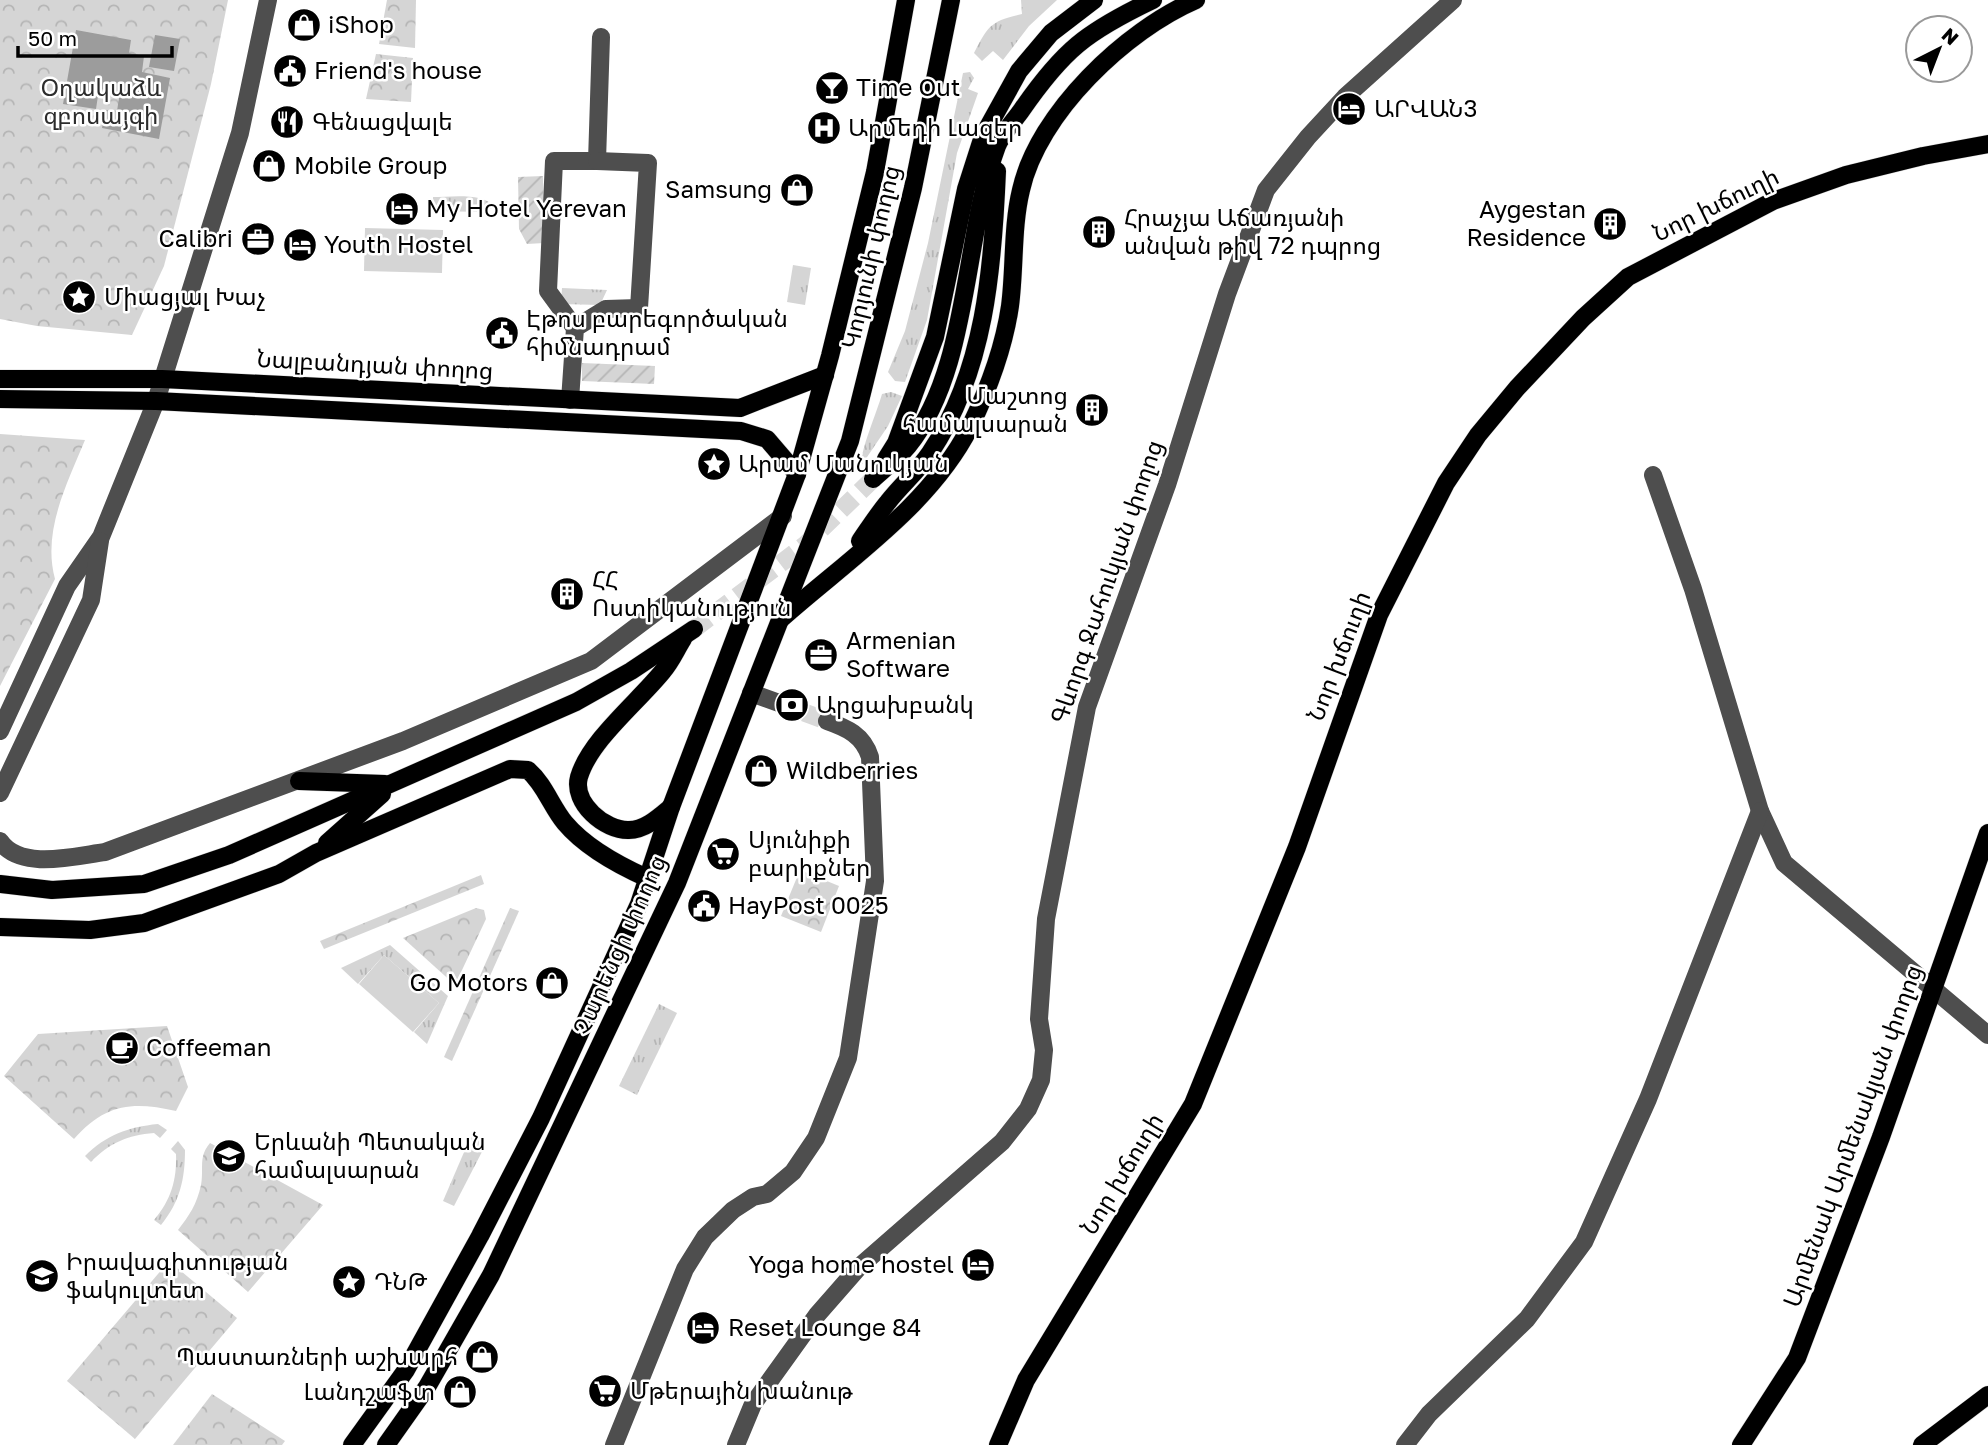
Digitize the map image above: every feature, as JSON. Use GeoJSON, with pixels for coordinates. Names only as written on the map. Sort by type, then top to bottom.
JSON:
{"type":"FeatureCollection","features":[{"type":"Feature","properties":{"kind":"main road","name":"Կորյունի փողոց"},"geometry":{"type":"LineString","coordinates":[[797,474],[825,375],[875,172],[907,0]]}},
{"type":"Feature","properties":{"kind":"main road","name":"Կորյունի փողոց"},"geometry":{"type":"LineString","coordinates":[[850,441],[913,188],[951,0]]}},
{"type":"Feature","properties":{"kind":"main road"},"geometry":{"type":"LineString","coordinates":[[1094,0],[1051,33],[1019,71],[989,124],[966,188],[936,337],[896,443],[873,479],[908,447],[927,417],[940,384],[956,331],[983,194],[998,144],[1038,86],[1069,49],[1109,20],[1153,0]]}},
{"type":"Feature","properties":{"kind":"main road"},"geometry":{"type":"LineString","coordinates":[[778,621],[902,514],[932,485],[953,458],[971,425],[997,359],[1009,308],[1021,188],[1041,140],[1057,115],[1109,59],[1135,36],[1196,0]]}},
{"type":"Feature","properties":{"kind":"main road"},"geometry":{"type":"LineString","coordinates":[[846,561],[888,501],[928,456],[945,429],[977,351],[991,252],[998,144]]}},
{"type":"Feature","properties":{"kind":"main road","name":"Նոր խճուղի"},"geometry":{"type":"LineString","coordinates":[[998,1445],[1026,1380],[1193,1104],[1297,847],[1347,698],[1379,615],[1446,483],[1478,435],[1517,388],[1583,318],[1628,277],[1773,201],[1846,175],[1923,156],[1988,144]]}},
{"type":"Feature","properties":{"kind":"main road","name":"Նալբանդյան փողոց"},"geometry":{"type":"LineString","coordinates":[[0,379],[162,379],[740,408],[825,375]]}},
{"type":"Feature","properties":{"kind":"main road","name":"Նալբանդյան փողոց"},"geometry":{"type":"LineString","coordinates":[[0,399],[156,401],[741,431],[767,439],[797,474]]}},
{"type":"Feature","properties":{"kind":"main road","name":"Չարենցի փողոց"},"geometry":{"type":"LineString","coordinates":[[386,1445],[440,1364],[491,1275],[677,883],[850,441]]}},
{"type":"Feature","properties":{"kind":"main road","name":"Չարենցի փողոց"},"geometry":{"type":"LineString","coordinates":[[352,1445],[406,1370],[502,1193],[541,1118],[622,943],[797,474]]}},
{"type":"Feature","properties":{"kind":"main road"},"geometry":{"type":"LineString","coordinates":[[0,884],[52,890],[144,884],[229,855],[576,702],[689,632],[665,669],[590,754],[578,780],[582,798],[591,813],[616,828],[630,830],[649,824],[671,807]]}},
{"type":"Feature","properties":{"kind":"main road"},"geometry":{"type":"LineString","coordinates":[[0,927],[90,930],[144,923],[279,874],[316,853],[510,769],[528,770],[540,781],[566,824],[621,866],[647,878]]}},
{"type":"Feature","properties":{"kind":"main road"},"geometry":{"type":"LineString","coordinates":[[299,781],[392,784]]}},
{"type":"Feature","properties":{"kind":"main road"},"geometry":{"type":"LineString","coordinates":[[316,853],[392,784]]}},
{"type":"Feature","properties":{"kind":"main road","name":"Արմենակ Արմենակյան փողոց"},"geometry":{"type":"LineString","coordinates":[[1741,1445],[1797,1358],[1935,987],[1988,833]]}},
{"type":"Feature","properties":{"kind":"main road"},"geometry":{"type":"LineString","coordinates":[[1922,1445],[1988,1395]]}},
{"type":"Feature","properties":{"kind":"street"},"geometry":{"type":"LineString","coordinates":[[0,732],[67,586],[101,537],[156,401],[240,133],[268,0]]}},
{"type":"Feature","properties":{"kind":"street","name":"Գևորգ Ջահուկյան փողոց"},"geometry":{"type":"LineString","coordinates":[[736,1445],[753,1404],[817,1315],[859,1268],[1002,1142],[1028,1109],[1041,1080],[1044,1050],[1039,1020],[1046,919],[1087,707],[1167,485],[1227,295],[1266,190],[1345,97],[1453,0]]}},
{"type":"Feature","properties":{"kind":"street"},"geometry":{"type":"LineString","coordinates":[[597,161],[601,37]]}},
{"type":"Feature","properties":{"kind":"street"},"geometry":{"type":"LineString","coordinates":[[569,400],[575,328],[548,291],[554,161],[648,163],[639,307],[606,309],[575,328]]}},
{"type":"Feature","properties":{"kind":"street"},"geometry":{"type":"LineString","coordinates":[[1653,475],[1693,589],[1760,811],[1784,863],[1935,987],[1988,1035]]}},
{"type":"Feature","properties":{"kind":"street"},"geometry":{"type":"LineString","coordinates":[[0,841],[18,856],[56,858],[106,852],[484,709],[591,661],[783,516]]}},
{"type":"Feature","properties":{"kind":"street"},"geometry":{"type":"LineString","coordinates":[[0,793],[91,600],[101,537]]}},
{"type":"Feature","properties":{"kind":"street"},"geometry":{"type":"LineString","coordinates":[[751,693],[779,702]]}},
{"type":"Feature","properties":{"kind":"street"},"geometry":{"type":"LineString","coordinates":[[614,1445],[685,1269],[705,1237],[733,1210],[753,1196],[768,1194],[793,1172],[816,1138],[848,1058],[875,881],[870,757],[867,747],[851,730],[827,720]]}},
{"type":"Feature","properties":{"kind":"street"},"geometry":{"type":"LineString","coordinates":[[1405,1445],[1429,1413],[1527,1319],[1584,1242],[1648,1098],[1760,811]]}},
{"type":"Feature","properties":{"kind":"green space","name":"Օղակաձև զբոսայգի"},"geometry":{"type":"Polygon","coordinates":[[[0,0],[228,0],[211,84],[164,266],[132,335],[37,326],[0,319],[0,0]]]}},
{"type":"Feature","properties":{"kind":"green space"},"geometry":{"type":"Polygon","coordinates":[[[387,0],[416,0],[415,48],[379,44],[387,0]]]}},
{"type":"Feature","properties":{"kind":"green space"},"geometry":{"type":"Polygon","coordinates":[[[1021,0],[1057,0],[1029,26],[1003,60],[993,51],[982,61],[974,53],[983,36],[996,22],[1022,14],[1021,0]]]}},
{"type":"Feature","properties":{"kind":"green space"},"geometry":{"type":"Polygon","coordinates":[[[376,54],[413,58],[411,102],[366,99],[376,54]]]}},
{"type":"Feature","properties":{"kind":"green space"},"geometry":{"type":"Polygon","coordinates":[[[970,72],[974,78],[968,89],[978,93],[957,153],[927,320],[905,382],[895,381],[888,372],[905,331],[928,243],[963,73],[970,72]]]}},
{"type":"Feature","properties":{"kind":"green space"},"geometry":{"type":"Polygon","coordinates":[[[543,176],[544,243],[527,244],[519,229],[518,177],[543,176]]]}},
{"type":"Feature","properties":{"kind":"green space"},"geometry":{"type":"Polygon","coordinates":[[[433,197],[475,197],[494,207],[484,212],[433,211],[433,197]]]}},
{"type":"Feature","properties":{"kind":"green space"},"geometry":{"type":"Polygon","coordinates":[[[365,228],[443,230],[442,273],[364,271],[365,228]]]}},
{"type":"Feature","properties":{"kind":"green space"},"geometry":{"type":"Polygon","coordinates":[[[793,265],[811,268],[805,305],[787,302],[793,265]]]}},
{"type":"Feature","properties":{"kind":"green space"},"geometry":{"type":"Polygon","coordinates":[[[562,288],[607,290],[600,305],[561,304],[562,288]]]}},
{"type":"Feature","properties":{"kind":"green space"},"geometry":{"type":"Polygon","coordinates":[[[582,363],[655,366],[654,384],[582,381],[582,363]]]}},
{"type":"Feature","properties":{"kind":"green space"},"geometry":{"type":"Polygon","coordinates":[[[891,392],[902,396],[888,426],[861,466],[866,441],[882,394],[891,392]]]}},
{"type":"Feature","properties":{"kind":"green space"},"geometry":{"type":"Polygon","coordinates":[[[0,434],[85,440],[64,491],[54,526],[52,561],[55,579],[0,686],[0,434]]]}},
{"type":"Feature","properties":{"kind":"green space"},"geometry":{"type":"Polygon","coordinates":[[[800,870],[839,886],[821,932],[781,916],[800,870]]]}},
{"type":"Feature","properties":{"kind":"green space"},"geometry":{"type":"Polygon","coordinates":[[[481,875],[484,884],[324,949],[320,941],[481,875]]]}},
{"type":"Feature","properties":{"kind":"green space"},"geometry":{"type":"Polygon","coordinates":[[[476,908],[484,910],[486,919],[455,985],[403,938],[476,908]]]}},
{"type":"Feature","properties":{"kind":"green space"},"geometry":{"type":"Polygon","coordinates":[[[510,908],[519,911],[452,1061],[444,1057],[510,908]]]}},
{"type":"Feature","properties":{"kind":"green space"},"geometry":{"type":"Polygon","coordinates":[[[390,945],[448,996],[427,1044],[414,1032],[439,1003],[384,955],[358,984],[341,968],[390,945]]]}},
{"type":"Feature","properties":{"kind":"green space"},"geometry":{"type":"Polygon","coordinates":[[[384,955],[439,1003],[413,1032],[359,984],[384,955]]]}},
{"type":"Feature","properties":{"kind":"green space"},"geometry":{"type":"Polygon","coordinates":[[[659,1004],[677,1013],[637,1095],[619,1086],[659,1004]]]}},
{"type":"Feature","properties":{"kind":"green space"},"geometry":{"type":"Polygon","coordinates":[[[167,1026],[188,1087],[176,1111],[146,1106],[120,1108],[97,1118],[74,1139],[4,1076],[38,1034],[167,1026]]]}},
{"type":"Feature","properties":{"kind":"green space"},"geometry":{"type":"Polygon","coordinates":[[[158,1124],[167,1130],[160,1138],[154,1133],[136,1136],[112,1145],[91,1162],[85,1156],[118,1133],[158,1124]]]}},
{"type":"Feature","properties":{"kind":"green space"},"geometry":{"type":"Polygon","coordinates":[[[471,1136],[486,1144],[454,1206],[443,1201],[471,1136]]]}},
{"type":"Feature","properties":{"kind":"green space"},"geometry":{"type":"Polygon","coordinates":[[[178,1141],[185,1150],[184,1171],[177,1199],[161,1225],[154,1220],[172,1189],[176,1154],[171,1149],[178,1141]]]}},
{"type":"Feature","properties":{"kind":"green space"},"geometry":{"type":"Polygon","coordinates":[[[210,1143],[323,1205],[248,1292],[178,1230],[197,1198],[203,1158],[210,1143]]]}},
{"type":"Feature","properties":{"kind":"green space"},"geometry":{"type":"Polygon","coordinates":[[[169,1261],[237,1318],[135,1439],[67,1381],[169,1261]]]}},
{"type":"Feature","properties":{"kind":"green space"},"geometry":{"type":"Polygon","coordinates":[[[212,1394],[285,1441],[282,1445],[173,1445],[212,1394]]]}},
{"type":"Feature","properties":{"kind":"shaded area"},"geometry":{"type":"Polygon","coordinates":[[[76,30],[131,40],[129,53],[144,56],[142,72],[170,78],[159,139],[102,128],[105,110],[117,111],[120,92],[99,89],[96,109],[63,104],[76,30]]]}},
{"type":"Feature","properties":{"kind":"shaded area"},"geometry":{"type":"Polygon","coordinates":[[[155,35],[180,39],[174,71],[149,67],[155,35]]]}},
{"type":"Feature","properties":{"kind":"tunnel"},"geometry":{"type":"LineString","coordinates":[[694,629],[805,545],[873,479]]}},
{"type":"Feature","properties":{"kind":"tunnel"},"geometry":{"type":"LineString","coordinates":[[779,703],[827,721]]}},
{"type":"Feature","properties":{"kind":"place","name":"iShop"},"geometry":{"type":"Point","coordinates":[304,25]}},
{"type":"Feature","properties":{"kind":"place","name":"Friend's house"},"geometry":{"type":"Point","coordinates":[290,71]}},
{"type":"Feature","properties":{"kind":"place","name":"Time Out"},"geometry":{"type":"Point","coordinates":[832,88]}},
{"type":"Feature","properties":{"kind":"place","name":"ԱՐՎԱՆ3"},"geometry":{"type":"Point","coordinates":[1349,109]}},
{"type":"Feature","properties":{"kind":"place","name":"Գենացվալե"},"geometry":{"type":"Point","coordinates":[287,122]}},
{"type":"Feature","properties":{"kind":"place","name":"Արմեդի Լազեր"},"geometry":{"type":"Point","coordinates":[824,128]}},
{"type":"Feature","properties":{"kind":"place","name":"Mobile Group"},"geometry":{"type":"Point","coordinates":[269,166]}},
{"type":"Feature","properties":{"kind":"place","name":"Samsung"},"geometry":{"type":"Point","coordinates":[797,190]}},
{"type":"Feature","properties":{"kind":"place","name":"My Hotel Yerevan"},"geometry":{"type":"Point","coordinates":[402,209]}},
{"type":"Feature","properties":{"kind":"place","name":"Aygestan Residence"},"geometry":{"type":"Point","coordinates":[1610,224]}},
{"type":"Feature","properties":{"kind":"place","name":"Հրաչյա Աճառյանի անվան թիվ 72 դպրոց"},"geometry":{"type":"Point","coordinates":[1099,232]}},
{"type":"Feature","properties":{"kind":"place","name":"Calibri"},"geometry":{"type":"Point","coordinates":[258,239]}},
{"type":"Feature","properties":{"kind":"place","name":"Youth Hostel"},"geometry":{"type":"Point","coordinates":[300,245]}},
{"type":"Feature","properties":{"kind":"place","name":"Միացյալ Խաչ"},"geometry":{"type":"Point","coordinates":[79,297]}},
{"type":"Feature","properties":{"kind":"place","name":"Էթոս բարեգործական հիմնադրամ"},"geometry":{"type":"Point","coordinates":[502,333]}},
{"type":"Feature","properties":{"kind":"place","name":"Մաշտոց համալսարան"},"geometry":{"type":"Point","coordinates":[1092,410]}},
{"type":"Feature","properties":{"kind":"place","name":"Արամ Մանուկյան"},"geometry":{"type":"Point","coordinates":[714,464]}},
{"type":"Feature","properties":{"kind":"place","name":"ՀՀ Ոստիկանություն"},"geometry":{"type":"Point","coordinates":[567,594]}},
{"type":"Feature","properties":{"kind":"place","name":"Armenian Software"},"geometry":{"type":"Point","coordinates":[821,655]}},
{"type":"Feature","properties":{"kind":"place","name":"Արցախբանկ"},"geometry":{"type":"Point","coordinates":[792,705]}},
{"type":"Feature","properties":{"kind":"place","name":"Wildberries"},"geometry":{"type":"Point","coordinates":[761,771]}},
{"type":"Feature","properties":{"kind":"place","name":"Սյունիքի բարիքներ"},"geometry":{"type":"Point","coordinates":[723,854]}},
{"type":"Feature","properties":{"kind":"place","name":"HayPost 0025"},"geometry":{"type":"Point","coordinates":[704,906]}},
{"type":"Feature","properties":{"kind":"place","name":"Go Motors"},"geometry":{"type":"Point","coordinates":[552,983]}},
{"type":"Feature","properties":{"kind":"place","name":"Coffeeman"},"geometry":{"type":"Point","coordinates":[122,1048]}},
{"type":"Feature","properties":{"kind":"place","name":"Երևանի Պետական համալսարան"},"geometry":{"type":"Point","coordinates":[229,1156]}},
{"type":"Feature","properties":{"kind":"place","name":"Yoga home hostel"},"geometry":{"type":"Point","coordinates":[978,1265]}},
{"type":"Feature","properties":{"kind":"place","name":"Իրավագիտության ֆակուլտետ"},"geometry":{"type":"Point","coordinates":[42,1276]}},
{"type":"Feature","properties":{"kind":"place","name":"ԴՆԹ"},"geometry":{"type":"Point","coordinates":[349,1282]}},
{"type":"Feature","properties":{"kind":"place","name":"Reset Lounge 84"},"geometry":{"type":"Point","coordinates":[703,1328]}},
{"type":"Feature","properties":{"kind":"place","name":"Պաստառների աշխարհ"},"geometry":{"type":"Point","coordinates":[482,1357]}},
{"type":"Feature","properties":{"kind":"place","name":"Մթերային խանութ"},"geometry":{"type":"Point","coordinates":[605,1391]}},
{"type":"Feature","properties":{"kind":"place","name":"Լանդշաֆտ"},"geometry":{"type":"Point","coordinates":[460,1392]}}]}
